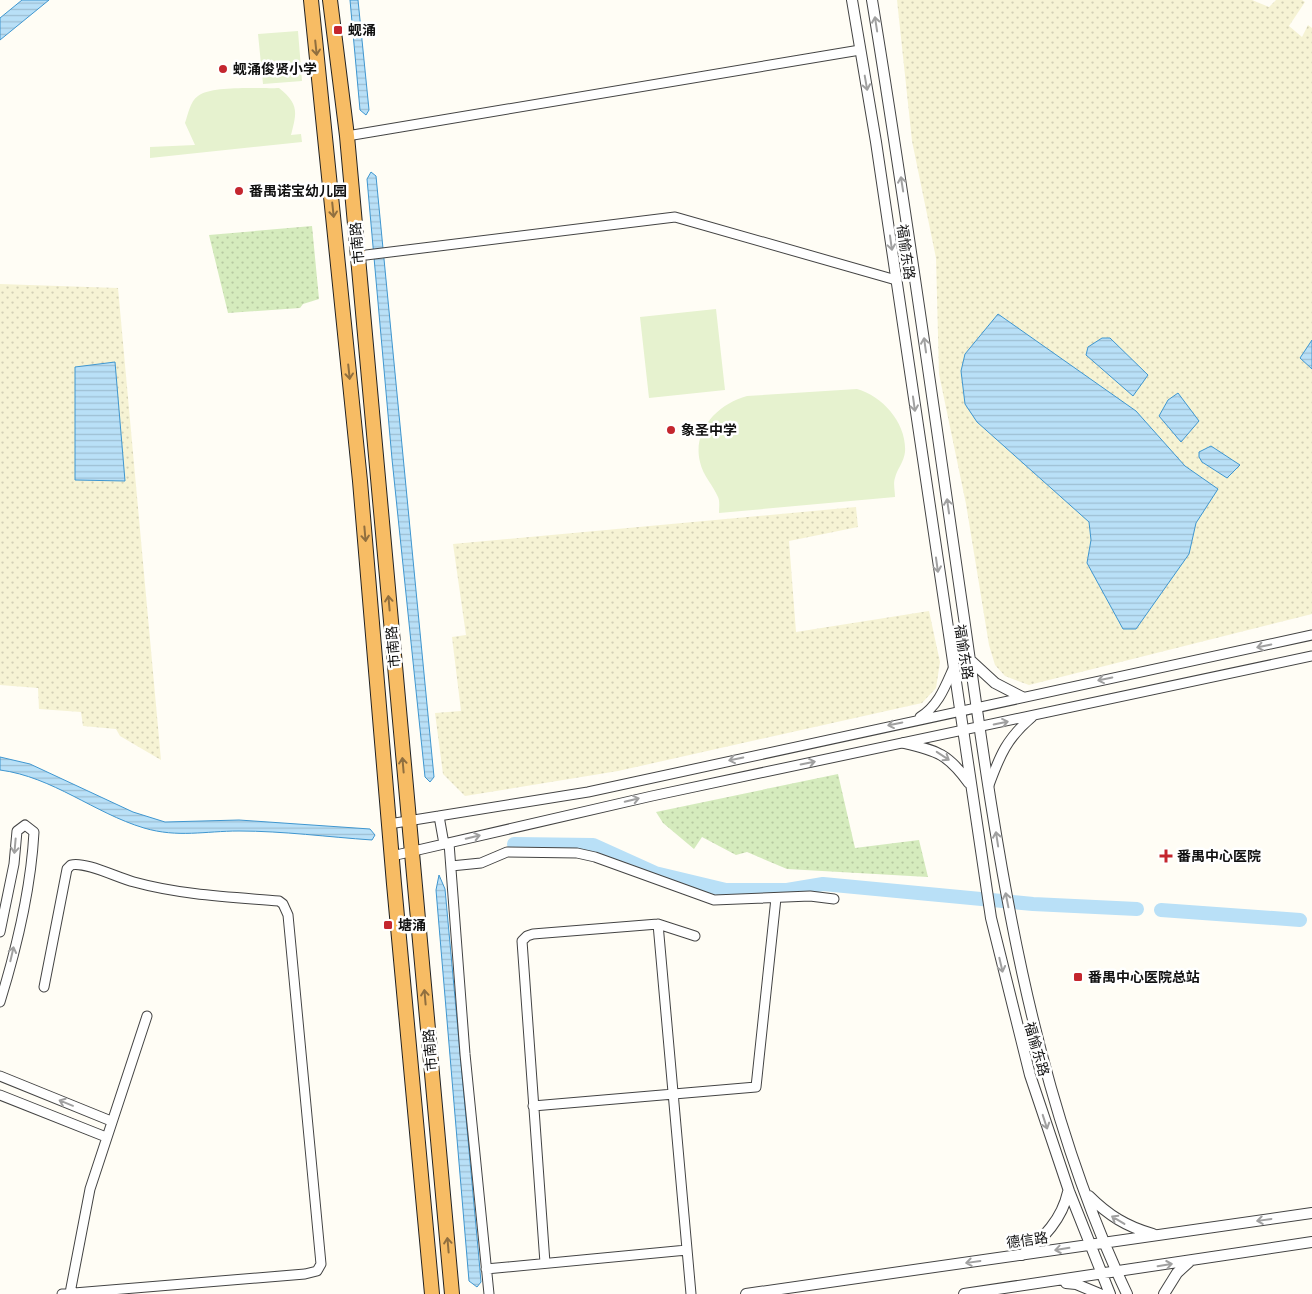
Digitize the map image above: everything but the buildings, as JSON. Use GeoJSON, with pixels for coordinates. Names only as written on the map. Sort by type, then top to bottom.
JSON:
{"type":"FeatureCollection","features":[{"type":"Feature","properties":{"kind":"highway","name":"市南路"},"geometry":{"type":"LineString","coordinates":[[311,0],[360,482],[394,884],[432,1294]]}},
{"type":"Feature","properties":{"kind":"highway","name":"市南路"},"geometry":{"type":"LineString","coordinates":[[330,0],[364,256],[406,790],[452,1294]]}},
{"type":"Feature","properties":{"kind":"highway"},"geometry":{"type":"LineString","coordinates":[[386,793],[406,790]]}},
{"type":"Feature","properties":{"kind":"highway"},"geometry":{"type":"LineString","coordinates":[[394,884],[414,882]]}},
{"type":"Feature","properties":{"kind":"highway"},"geometry":{"type":"LineString","coordinates":[[422,1294],[429,1261]]}},
{"type":"Feature","properties":{"kind":"street","name":"福愉东路"},"geometry":{"type":"LineString","coordinates":[[852,0],[896,280],[991,918],[1027,1066],[1069,1191],[1110,1294]]}},
{"type":"Feature","properties":{"kind":"street","name":"福愉东路"},"geometry":{"type":"LineString","coordinates":[[872,0],[909,231],[976,707],[1003,881],[1036,1029],[1086,1192],[1104,1243],[1127,1294]]}},
{"type":"Feature","properties":{"kind":"street"},"geometry":{"type":"LineString","coordinates":[[347,136],[860,50]]}},
{"type":"Feature","properties":{"kind":"street"},"geometry":{"type":"LineString","coordinates":[[364,256],[675,217],[896,280]]}},
{"type":"Feature","properties":{"kind":"street"},"geometry":{"type":"LineString","coordinates":[[389,824],[588,792],[959,710],[1312,636]]}},
{"type":"Feature","properties":{"kind":"street"},"geometry":{"type":"LineString","coordinates":[[392,856],[652,796],[1312,656]]}},
{"type":"Feature","properties":{"kind":"street"},"geometry":{"type":"LineString","coordinates":[[970,660],[995,683],[1022,697]]}},
{"type":"Feature","properties":{"kind":"street"},"geometry":{"type":"LineString","coordinates":[[914,720],[933,706],[943,692],[953,668]]}},
{"type":"Feature","properties":{"kind":"street"},"geometry":{"type":"LineString","coordinates":[[989,785],[1000,753],[1014,732],[1033,716]]}},
{"type":"Feature","properties":{"kind":"street"},"geometry":{"type":"LineString","coordinates":[[904,743],[935,750],[950,760],[970,786]]}},
{"type":"Feature","properties":{"kind":"street"},"geometry":{"type":"LineString","coordinates":[[972,800],[990,796]]}},
{"type":"Feature","properties":{"kind":"street"},"geometry":{"type":"LineString","coordinates":[[439,816],[451,866],[465,1054],[489,1294]]}},
{"type":"Feature","properties":{"kind":"street"},"geometry":{"type":"LineString","coordinates":[[0,932],[14,864],[17,831],[25,825],[34,832],[31,867],[20,923],[0,1002]]}},
{"type":"Feature","properties":{"kind":"street"},"geometry":{"type":"LineString","coordinates":[[451,866],[481,863],[507,852],[578,853],[595,857],[620,868],[714,900],[810,896],[834,899]]}},
{"type":"Feature","properties":{"kind":"street"},"geometry":{"type":"LineString","coordinates":[[44,987],[67,869],[71,865],[82,864],[141,884],[195,894],[279,901],[286,909],[303,1062],[321,1264],[320,1268],[313,1273],[270,1278],[62,1294]]}},
{"type":"Feature","properties":{"kind":"street"},"geometry":{"type":"LineString","coordinates":[[533,1106],[756,1087],[776,898]]}},
{"type":"Feature","properties":{"kind":"street"},"geometry":{"type":"LineString","coordinates":[[545,1264],[522,941],[527,936],[533,934],[658,924],[695,936]]}},
{"type":"Feature","properties":{"kind":"street"},"geometry":{"type":"LineString","coordinates":[[658,924],[691,1294]]}},
{"type":"Feature","properties":{"kind":"street"},"geometry":{"type":"LineString","coordinates":[[70,1293],[90,1189],[147,1016]]}},
{"type":"Feature","properties":{"kind":"street"},"geometry":{"type":"LineString","coordinates":[[0,1076],[111,1121]]}},
{"type":"Feature","properties":{"kind":"street"},"geometry":{"type":"LineString","coordinates":[[0,1095],[106,1137]]}},
{"type":"Feature","properties":{"kind":"street"},"geometry":{"type":"LineString","coordinates":[[1021,1255],[1036,1244],[1054,1225],[1064,1209],[1069,1191]]}},
{"type":"Feature","properties":{"kind":"street"},"geometry":{"type":"LineString","coordinates":[[1086,1192],[1116,1220],[1135,1229],[1158,1235]]}},
{"type":"Feature","properties":{"kind":"street","name":"德信路"},"geometry":{"type":"LineString","coordinates":[[746,1294],[1312,1213]]}},
{"type":"Feature","properties":{"kind":"street"},"geometry":{"type":"LineString","coordinates":[[964,1294],[1117,1273],[1312,1242]]}},
{"type":"Feature","properties":{"kind":"street"},"geometry":{"type":"LineString","coordinates":[[486,1269],[687,1250]]}},
{"type":"Feature","properties":{"kind":"street"},"geometry":{"type":"LineString","coordinates":[[1164,1294],[1177,1272],[1190,1261]]}},
{"type":"Feature","properties":{"kind":"street"},"geometry":{"type":"LineString","coordinates":[[1052,1282],[1076,1284],[1100,1294]]}},
{"type":"Feature","properties":{"kind":"shaded area"},"geometry":{"type":"Polygon","coordinates":[[[897,0],[1252,0],[1269,7],[1276,0],[1302,0],[1305,2],[1289,26],[1302,37],[1308,25],[1312,28],[1312,614],[1029,685],[1005,676],[995,665],[989,645],[966,504],[939,374],[936,258],[912,141],[897,0]]]}},
{"type":"Feature","properties":{"kind":"shaded area"},"geometry":{"type":"Polygon","coordinates":[[[0,284],[118,288],[161,760],[120,736],[116,729],[83,726],[81,712],[39,709],[38,688],[0,685],[0,284]]]}},
{"type":"Feature","properties":{"kind":"shaded area"},"geometry":{"type":"Polygon","coordinates":[[[856,507],[858,527],[789,541],[796,632],[929,611],[940,662],[936,688],[922,703],[618,771],[465,796],[443,774],[435,713],[461,711],[452,637],[466,635],[453,544],[856,507]]]}},
{"type":"Feature","properties":{"kind":"green space"},"geometry":{"type":"Polygon","coordinates":[[[298,31],[302,81],[263,84],[258,34],[298,31]]]}},
{"type":"Feature","properties":{"kind":"green space"},"geometry":{"type":"Polygon","coordinates":[[[279,88],[290,99],[295,109],[291,135],[301,134],[302,142],[150,158],[150,147],[195,145],[185,123],[191,105],[198,96],[214,90],[279,88]]]}},
{"type":"Feature","properties":{"kind":"green space"},"geometry":{"type":"Polygon","coordinates":[[[312,226],[319,299],[303,304],[300,308],[228,313],[209,235],[312,226]]]}},
{"type":"Feature","properties":{"kind":"green space"},"geometry":{"type":"Polygon","coordinates":[[[716,309],[725,390],[649,398],[640,317],[716,309]]]}},
{"type":"Feature","properties":{"kind":"green space"},"geometry":{"type":"Polygon","coordinates":[[[857,389],[876,398],[884,405],[892,413],[902,431],[905,452],[894,480],[895,497],[719,513],[719,499],[701,467],[699,450],[700,439],[704,429],[717,412],[726,405],[747,396],[857,389]]]}},
{"type":"Feature","properties":{"kind":"green space"},"geometry":{"type":"Polygon","coordinates":[[[838,774],[855,848],[919,840],[928,877],[787,869],[747,852],[736,855],[702,837],[694,849],[663,823],[656,812],[838,774]]]}},
{"type":"Feature","properties":{"kind":"water"},"geometry":{"type":"Polygon","coordinates":[[[22,0],[49,0],[0,40],[0,18],[22,0]]]}},
{"type":"Feature","properties":{"kind":"water"},"geometry":{"type":"Polygon","coordinates":[[[350,0],[358,0],[369,110],[366,115],[360,110],[350,0]]]}},
{"type":"Feature","properties":{"kind":"water"},"geometry":{"type":"Polygon","coordinates":[[[371,172],[376,176],[434,777],[430,782],[425,777],[392,459],[367,179],[371,172]]]}},
{"type":"Feature","properties":{"kind":"water"},"geometry":{"type":"Polygon","coordinates":[[[998,314],[1136,411],[1185,466],[1218,489],[1196,523],[1189,554],[1136,629],[1123,629],[1087,563],[1091,540],[1089,522],[977,422],[965,404],[961,371],[965,354],[998,314]]]}},
{"type":"Feature","properties":{"kind":"water"},"geometry":{"type":"Polygon","coordinates":[[[1102,338],[1110,338],[1148,375],[1133,396],[1086,355],[1088,347],[1102,338]]]}},
{"type":"Feature","properties":{"kind":"water"},"geometry":{"type":"Polygon","coordinates":[[[1312,340],[1312,369],[1300,358],[1312,340]]]}},
{"type":"Feature","properties":{"kind":"water"},"geometry":{"type":"Polygon","coordinates":[[[115,362],[125,481],[75,480],[75,367],[115,362]]]}},
{"type":"Feature","properties":{"kind":"water"},"geometry":{"type":"Polygon","coordinates":[[[1178,393],[1199,421],[1181,442],[1159,416],[1168,400],[1178,393]]]}},
{"type":"Feature","properties":{"kind":"water"},"geometry":{"type":"Polygon","coordinates":[[[1211,446],[1240,465],[1227,478],[1202,462],[1199,457],[1199,452],[1211,446]]]}},
{"type":"Feature","properties":{"kind":"water"},"geometry":{"type":"Polygon","coordinates":[[[0,757],[30,764],[133,812],[165,822],[239,820],[370,829],[375,835],[372,840],[256,831],[168,833],[156,831],[108,814],[56,787],[19,774],[0,770],[0,757]]]}},
{"type":"Feature","properties":{"kind":"water"},"geometry":{"type":"Polygon","coordinates":[[[439,875],[445,889],[481,1282],[477,1287],[469,1281],[436,890],[439,875]]]}},
{"type":"Feature","properties":{"kind":"waterway"},"geometry":{"type":"LineString","coordinates":[[514,844],[593,845],[655,873],[726,890],[787,890],[823,884],[1033,904],[1137,909]]}},
{"type":"Feature","properties":{"kind":"waterway"},"geometry":{"type":"LineString","coordinates":[[1161,910],[1300,920]]}},
{"type":"Feature","properties":{"kind":"place","name":"蚬涌"},"geometry":{"type":"Point","coordinates":[338,30]}},
{"type":"Feature","properties":{"kind":"place","name":"蚬涌俊贤小学"},"geometry":{"type":"Point","coordinates":[223,69]}},
{"type":"Feature","properties":{"kind":"place","name":"番禺诺宝幼儿园"},"geometry":{"type":"Point","coordinates":[239,191]}},
{"type":"Feature","properties":{"kind":"place","name":"象圣中学"},"geometry":{"type":"Point","coordinates":[671,430]}},
{"type":"Feature","properties":{"kind":"place","name":"番禺中心医院"},"geometry":{"type":"Point","coordinates":[1166,856]}},
{"type":"Feature","properties":{"kind":"place","name":"塘涌"},"geometry":{"type":"Point","coordinates":[388,925]}},
{"type":"Feature","properties":{"kind":"place","name":"番禺中心医院总站"},"geometry":{"type":"Point","coordinates":[1078,977]}}]}
